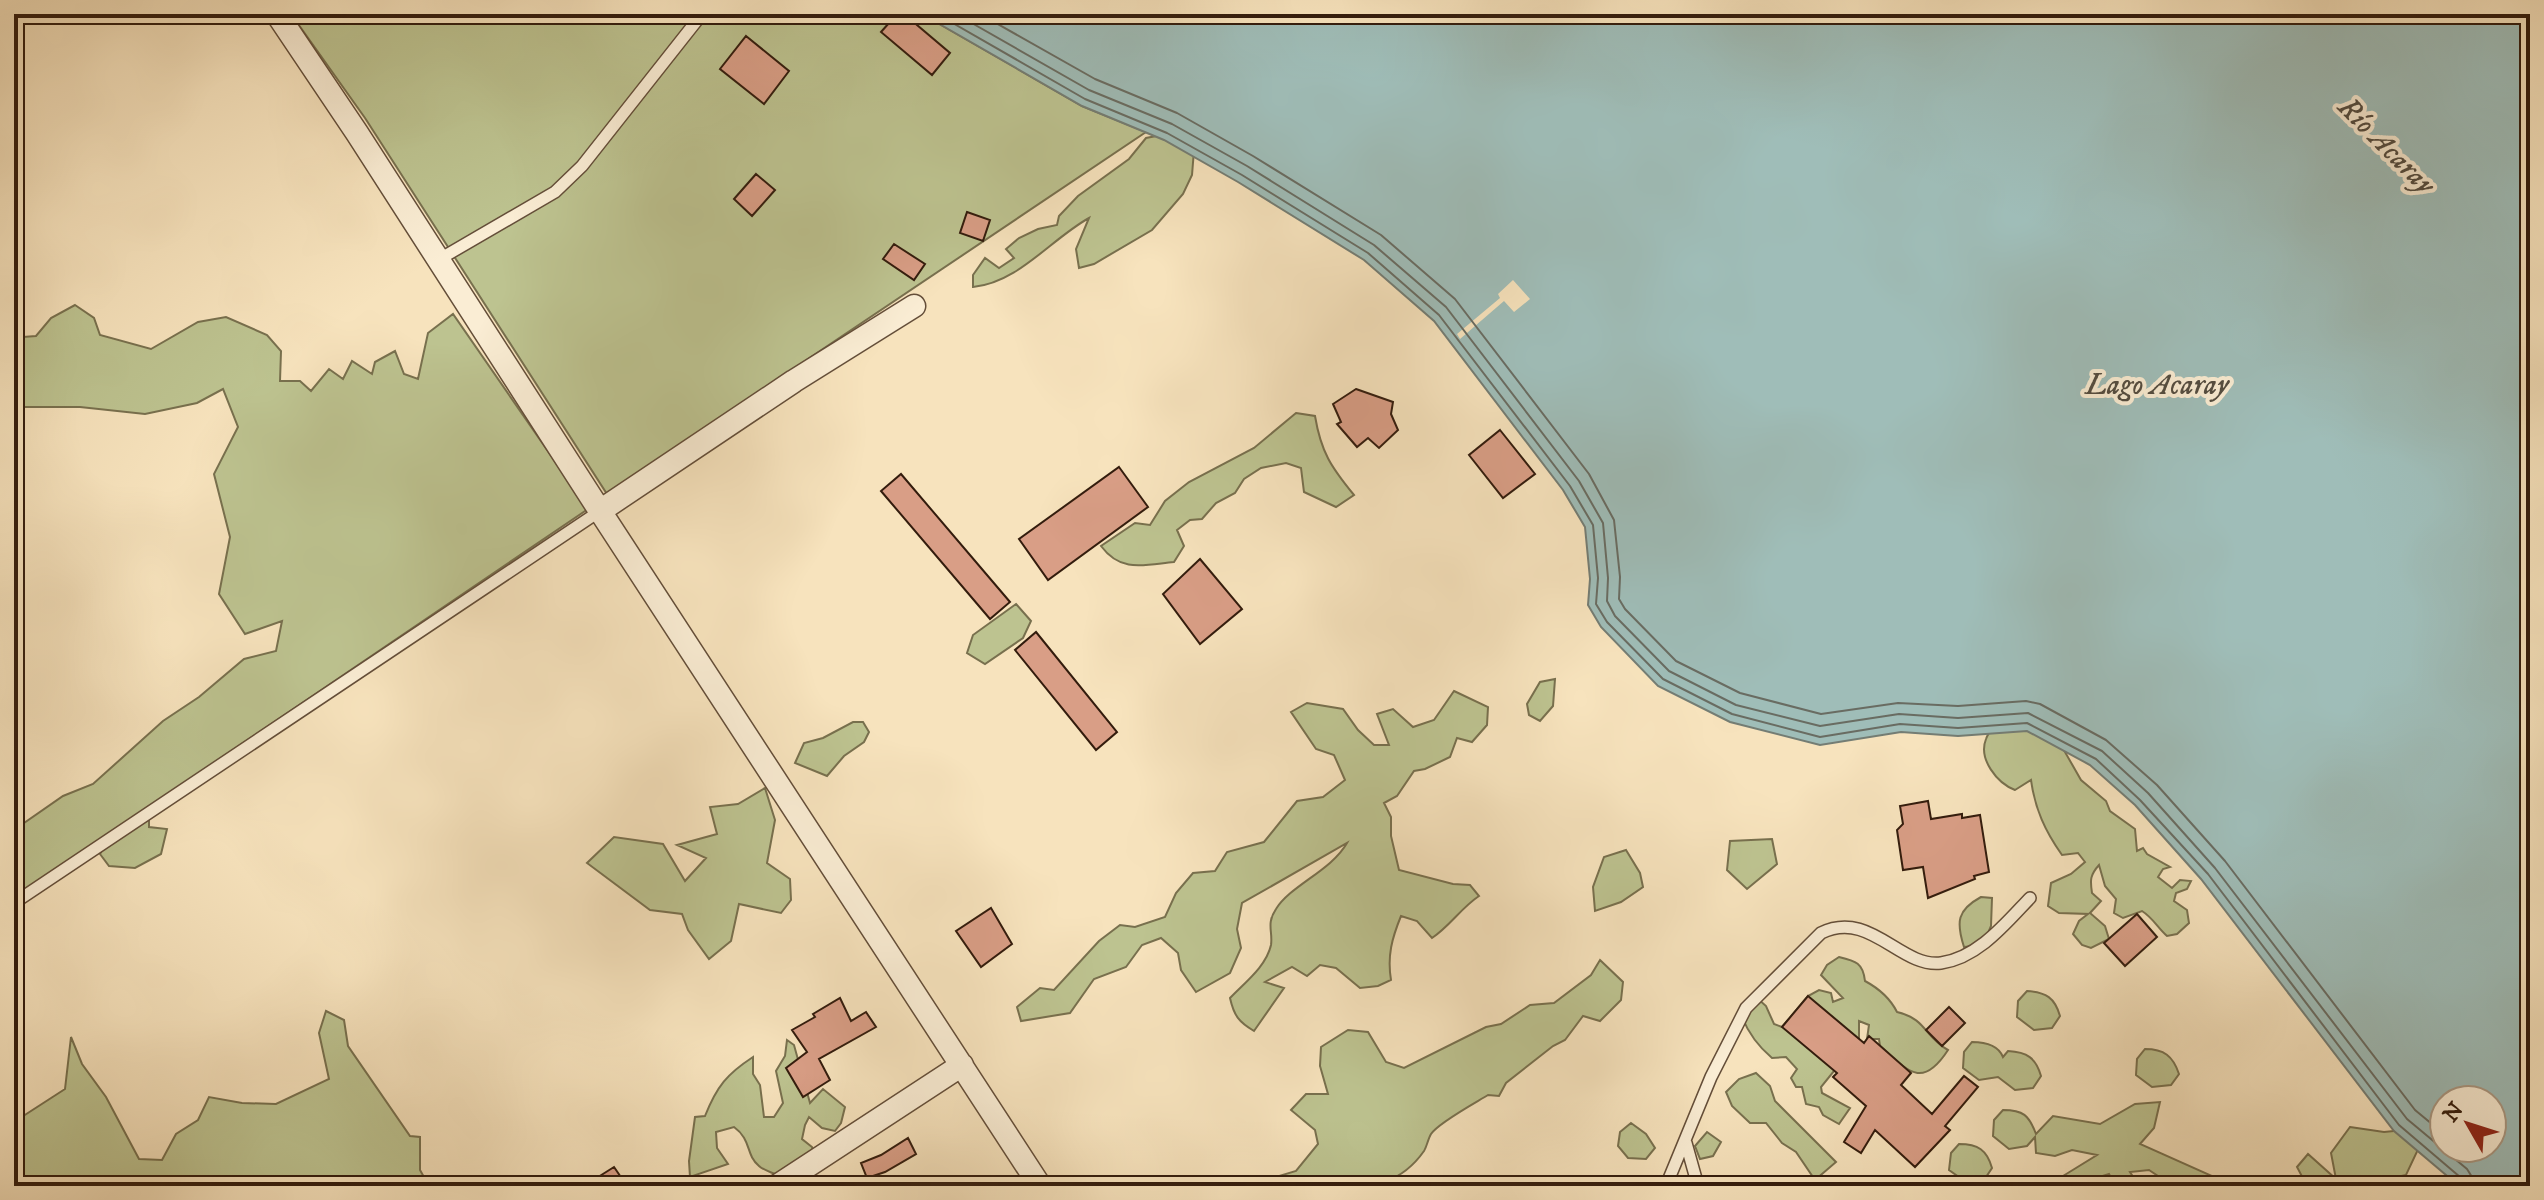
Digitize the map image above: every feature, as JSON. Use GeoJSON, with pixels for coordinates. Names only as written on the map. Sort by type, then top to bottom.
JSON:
{"type":"FeatureCollection","features":[{"type":"Feature","properties":{"kind":"street"},"geometry":{"type":"LineString","coordinates":[[277,14],[1040,1186]]}},
{"type":"Feature","properties":{"kind":"street"},"geometry":{"type":"LineString","coordinates":[[600,511],[794,381],[914,306]]}},
{"type":"Feature","properties":{"kind":"street"},"geometry":{"type":"LineString","coordinates":[[777,1186],[962,1065]]}},
{"type":"Feature","properties":{"kind":"lane"},"geometry":{"type":"LineString","coordinates":[[437,260],[555,192],[582,166],[702,14]]}},
{"type":"Feature","properties":{"kind":"lane"},"geometry":{"type":"LineString","coordinates":[[14,903],[600,511]]}},
{"type":"Feature","properties":{"kind":"lane"},"geometry":{"type":"LineString","coordinates":[[1666,1186],[1711,1077],[1746,1008],[1821,933],[1832,927],[1845,926],[1872,934],[1924,962],[1941,963],[1959,958],[1995,935],[2030,898]]}},
{"type":"Feature","properties":{"kind":"lane"},"geometry":{"type":"LineString","coordinates":[[1686,1143],[1698,1186]]}},
{"type":"Feature","properties":{"kind":"green space"},"geometry":{"type":"Polygon","coordinates":[[[291,14],[922,14],[1082,106],[1146,132],[607,494],[365,118],[291,14]]]}},
{"type":"Feature","properties":{"kind":"green space"},"geometry":{"type":"Polygon","coordinates":[[[1167,134],[1194,150],[1192,175],[1183,194],[1152,230],[1094,264],[1079,268],[1076,249],[1089,218],[1019,269],[989,284],[973,287],[973,275],[985,258],[999,268],[1014,258],[1006,249],[1019,238],[1057,225],[1059,216],[1078,196],[1129,159],[1146,138],[1167,134]]]}},
{"type":"Feature","properties":{"kind":"green space"},"geometry":{"type":"Polygon","coordinates":[[[75,305],[94,318],[100,335],[151,349],[198,322],[226,317],[267,335],[281,351],[280,381],[300,381],[311,391],[329,369],[343,379],[352,361],[372,374],[375,362],[395,351],[404,374],[418,379],[428,333],[453,314],[588,509],[115,830],[149,819],[149,827],[167,829],[161,854],[135,868],[109,866],[100,854],[110,835],[14,898],[14,830],[63,796],[93,784],[163,721],[199,697],[244,659],[276,651],[282,621],[245,634],[219,594],[230,537],[214,474],[238,427],[223,389],[197,403],[145,414],[80,407],[14,407],[14,314],[18,316],[23,337],[36,336],[51,318],[75,305]]]}},
{"type":"Feature","properties":{"kind":"green space"},"geometry":{"type":"Polygon","coordinates":[[[1296,413],[1315,416],[1328,458],[1354,495],[1336,507],[1304,492],[1301,468],[1286,463],[1261,468],[1244,479],[1235,493],[1216,503],[1202,519],[1190,520],[1177,530],[1184,546],[1174,562],[1125,564],[1101,546],[1135,523],[1150,525],[1165,501],[1189,482],[1254,448],[1296,413]]]}},
{"type":"Feature","properties":{"kind":"green space"},"geometry":{"type":"Polygon","coordinates":[[[1016,604],[1031,621],[1023,638],[985,664],[967,653],[973,635],[1016,604]]]}},
{"type":"Feature","properties":{"kind":"green space"},"geometry":{"type":"Polygon","coordinates":[[[1555,679],[1553,706],[1540,721],[1529,715],[1527,704],[1540,682],[1555,679]]]}},
{"type":"Feature","properties":{"kind":"green space"},"geometry":{"type":"Polygon","coordinates":[[[1454,691],[1488,707],[1487,725],[1472,742],[1457,738],[1450,757],[1414,771],[1397,796],[1384,803],[1391,817],[1391,836],[1399,870],[1453,884],[1470,885],[1479,896],[1432,938],[1417,921],[1401,916],[1391,947],[1391,980],[1378,986],[1360,988],[1336,968],[1320,965],[1307,976],[1292,967],[1265,982],[1284,988],[1254,1031],[1235,1014],[1230,998],[1254,974],[1268,953],[1271,919],[1276,909],[1291,892],[1331,862],[1347,843],[1242,903],[1237,929],[1241,948],[1230,973],[1196,992],[1181,970],[1178,953],[1161,938],[1142,945],[1126,967],[1094,979],[1070,1013],[1021,1021],[1017,1007],[1040,988],[1054,990],[1099,941],[1120,925],[1135,927],[1165,917],[1176,893],[1193,873],[1215,871],[1227,852],[1264,842],[1297,801],[1323,797],[1345,780],[1334,755],[1316,749],[1291,712],[1307,703],[1343,709],[1374,745],[1389,745],[1377,714],[1393,709],[1413,727],[1434,720],[1454,691]]]}},
{"type":"Feature","properties":{"kind":"green space"},"geometry":{"type":"Polygon","coordinates":[[[853,722],[863,722],[869,732],[864,742],[844,756],[827,776],[795,763],[804,743],[823,738],[853,722]]]}},
{"type":"Feature","properties":{"kind":"green space"},"geometry":{"type":"Polygon","coordinates":[[[1996,722],[2050,733],[2081,780],[2106,801],[2110,811],[2135,829],[2137,851],[2143,848],[2147,854],[2170,867],[2163,869],[2158,877],[2172,888],[2180,880],[2191,881],[2187,889],[2176,893],[2174,901],[2187,910],[2189,923],[2177,934],[2167,936],[2142,911],[2123,918],[2114,913],[2116,899],[2105,886],[2099,865],[2092,875],[2091,885],[2092,893],[2101,901],[2090,913],[2105,926],[2109,939],[2091,948],[2082,945],[2073,934],[2079,921],[2088,914],[2059,913],[2048,906],[2051,883],[2071,874],[2085,862],[2078,853],[2062,855],[2056,846],[2038,810],[2031,780],[2015,790],[2002,782],[1991,769],[1984,747],[1996,722]]]}},
{"type":"Feature","properties":{"kind":"green space"},"geometry":{"type":"Polygon","coordinates":[[[765,788],[775,820],[767,863],[790,879],[791,900],[781,913],[739,904],[731,941],[709,959],[688,930],[682,914],[650,910],[587,863],[614,837],[663,844],[685,881],[706,858],[677,845],[717,834],[710,807],[738,804],[765,788]]]}},
{"type":"Feature","properties":{"kind":"green space"},"geometry":{"type":"Polygon","coordinates":[[[1772,839],[1777,864],[1747,889],[1727,870],[1730,841],[1772,839]]]}},
{"type":"Feature","properties":{"kind":"green space"},"geometry":{"type":"Polygon","coordinates":[[[1626,850],[1640,873],[1643,887],[1621,902],[1595,911],[1593,887],[1604,857],[1626,850]]]}},
{"type":"Feature","properties":{"kind":"green space"},"geometry":{"type":"Polygon","coordinates":[[[1981,897],[1992,898],[1991,926],[1983,945],[1964,947],[1960,918],[1967,907],[1981,897]]]}},
{"type":"Feature","properties":{"kind":"green space"},"geometry":{"type":"Polygon","coordinates":[[[1839,957],[1858,964],[1865,981],[1883,994],[1897,1012],[1914,1019],[1948,1050],[1930,1070],[1915,1072],[1880,1046],[1879,1039],[1867,1039],[1869,1025],[1859,1021],[1859,1047],[1821,1087],[1822,1093],[1850,1108],[1839,1124],[1823,1115],[1819,1107],[1806,1104],[1802,1087],[1796,1087],[1791,1078],[1797,1069],[1786,1057],[1772,1058],[1767,1054],[1742,1017],[1757,998],[1766,1006],[1774,1024],[1782,1027],[1808,996],[1819,990],[1831,993],[1833,1002],[1843,998],[1821,975],[1827,965],[1839,957]]]}},
{"type":"Feature","properties":{"kind":"green space"},"geometry":{"type":"Polygon","coordinates":[[[1600,960],[1623,982],[1621,1000],[1600,1021],[1583,1016],[1565,1040],[1506,1083],[1499,1096],[1488,1095],[1441,1124],[1431,1134],[1416,1161],[1396,1177],[1362,1186],[1336,1182],[1332,1186],[1259,1186],[1266,1180],[1296,1171],[1318,1144],[1315,1130],[1291,1110],[1306,1094],[1328,1094],[1320,1066],[1321,1047],[1348,1030],[1368,1032],[1386,1062],[1404,1068],[1486,1027],[1501,1024],[1530,1005],[1554,1003],[1591,975],[1600,960]]]}},
{"type":"Feature","properties":{"kind":"green space"},"geometry":{"type":"Polygon","coordinates":[[[2027,991],[2052,1000],[2060,1016],[2052,1028],[2034,1030],[2017,1017],[2018,1001],[2027,991]]]}},
{"type":"Feature","properties":{"kind":"green space"},"geometry":{"type":"Polygon","coordinates":[[[326,1011],[344,1020],[348,1046],[410,1136],[420,1137],[420,1170],[429,1186],[14,1186],[14,1122],[65,1089],[71,1037],[82,1064],[106,1097],[139,1159],[162,1160],[176,1134],[198,1120],[209,1097],[242,1103],[276,1104],[329,1079],[319,1033],[326,1011]]]}},
{"type":"Feature","properties":{"kind":"green space"},"geometry":{"type":"Polygon","coordinates":[[[787,1040],[794,1045],[810,1103],[823,1089],[845,1107],[841,1123],[835,1131],[822,1128],[809,1117],[802,1139],[812,1147],[814,1156],[777,1175],[763,1169],[755,1161],[744,1137],[734,1127],[716,1132],[717,1148],[728,1164],[690,1177],[695,1117],[705,1116],[724,1082],[753,1057],[753,1074],[760,1085],[764,1117],[774,1117],[783,1103],[776,1071],[785,1056],[787,1040]]]}},
{"type":"Feature","properties":{"kind":"green space"},"geometry":{"type":"Polygon","coordinates":[[[1972,1042],[1990,1045],[2003,1057],[2008,1051],[2025,1055],[2033,1060],[2041,1076],[2033,1088],[2015,1090],[1998,1077],[1979,1080],[1963,1068],[1964,1052],[1972,1042]]]}},
{"type":"Feature","properties":{"kind":"green space"},"geometry":{"type":"Polygon","coordinates":[[[2145,1049],[2163,1052],[2174,1062],[2179,1074],[2171,1085],[2152,1087],[2136,1075],[2137,1059],[2145,1049]]]}},
{"type":"Feature","properties":{"kind":"green space"},"geometry":{"type":"Polygon","coordinates":[[[1756,1073],[1770,1086],[1775,1101],[1836,1162],[1815,1180],[1796,1152],[1782,1143],[1766,1123],[1750,1123],[1732,1106],[1726,1092],[1739,1079],[1756,1073]]]}},
{"type":"Feature","properties":{"kind":"green space"},"geometry":{"type":"Polygon","coordinates":[[[2160,1102],[2154,1128],[2140,1144],[2228,1186],[2173,1186],[2149,1170],[2130,1172],[2139,1186],[2115,1186],[2109,1174],[2090,1180],[2069,1181],[2063,1176],[2097,1155],[2072,1150],[2055,1156],[2036,1153],[2035,1137],[2027,1146],[2009,1149],[1993,1136],[1994,1120],[2003,1110],[2024,1115],[2036,1134],[2053,1116],[2100,1124],[2135,1104],[2160,1102]]]}},
{"type":"Feature","properties":{"kind":"green space"},"geometry":{"type":"Polygon","coordinates":[[[1631,1123],[1646,1134],[1655,1148],[1646,1159],[1628,1158],[1618,1146],[1620,1132],[1631,1123]]]}},
{"type":"Feature","properties":{"kind":"green space"},"geometry":{"type":"Polygon","coordinates":[[[2350,1127],[2384,1132],[2404,1130],[2422,1141],[2406,1175],[2370,1183],[2338,1181],[2343,1186],[2307,1186],[2297,1167],[2308,1154],[2336,1179],[2331,1153],[2350,1127]]]}},
{"type":"Feature","properties":{"kind":"green space"},"geometry":{"type":"Polygon","coordinates":[[[1707,1132],[1721,1142],[1713,1156],[1700,1159],[1695,1146],[1707,1132]]]}},
{"type":"Feature","properties":{"kind":"green space"},"geometry":{"type":"Polygon","coordinates":[[[1959,1144],[1971,1145],[1984,1152],[1992,1168],[1984,1180],[1966,1182],[1949,1170],[1951,1153],[1959,1144]]]}},
{"type":"Feature","properties":{"kind":"water","name":"Lago Acaray"},"geometry":{"type":"Polygon","coordinates":[[[922,14],[2530,14],[2530,1186],[2459,1186],[2433,1164],[2508,1164],[2508,1084],[2428,1084],[2428,1160],[2394,1131],[2201,879],[2135,805],[2090,765],[2027,731],[1958,736],[1901,732],[1820,745],[1730,722],[1658,686],[1601,627],[1588,605],[1590,579],[1585,527],[1563,490],[1434,321],[1364,260],[1164,140],[1082,106],[922,14]]]}},
{"type":"Feature","properties":{"kind":"pier"},"geometry":{"type":"Polygon","coordinates":[[[1513,280],[1530,299],[1514,312],[1504,301],[1460,339],[1457,334],[1500,298],[1498,294],[1513,280]]]}},
{"type":"Feature","properties":{"kind":"building"},"geometry":{"type":"Polygon","coordinates":[[[897,14],[904,14],[950,53],[932,75],[881,32],[897,14]]]}},
{"type":"Feature","properties":{"kind":"building"},"geometry":{"type":"Polygon","coordinates":[[[746,36],[789,71],[764,104],[720,69],[746,36]]]}},
{"type":"Feature","properties":{"kind":"building"},"geometry":{"type":"Polygon","coordinates":[[[756,174],[775,190],[752,216],[734,199],[756,174]]]}},
{"type":"Feature","properties":{"kind":"building"},"geometry":{"type":"Polygon","coordinates":[[[967,212],[990,220],[983,241],[960,233],[967,212]]]}},
{"type":"Feature","properties":{"kind":"building"},"geometry":{"type":"Polygon","coordinates":[[[894,244],[925,264],[914,280],[883,259],[894,244]]]}},
{"type":"Feature","properties":{"kind":"building"},"geometry":{"type":"Polygon","coordinates":[[[1356,389],[1393,402],[1391,414],[1398,430],[1379,448],[1368,438],[1357,447],[1337,424],[1341,422],[1333,404],[1356,389]]]}},
{"type":"Feature","properties":{"kind":"building"},"geometry":{"type":"Polygon","coordinates":[[[1500,430],[1535,474],[1503,498],[1469,455],[1500,430]]]}},
{"type":"Feature","properties":{"kind":"building"},"geometry":{"type":"Polygon","coordinates":[[[1119,467],[1148,507],[1048,580],[1019,539],[1119,467]]]}},
{"type":"Feature","properties":{"kind":"building"},"geometry":{"type":"Polygon","coordinates":[[[901,474],[1010,602],[990,619],[881,491],[901,474]]]}},
{"type":"Feature","properties":{"kind":"building"},"geometry":{"type":"Polygon","coordinates":[[[1200,559],[1242,609],[1200,644],[1163,594],[1200,559]]]}},
{"type":"Feature","properties":{"kind":"building"},"geometry":{"type":"Polygon","coordinates":[[[1036,632],[1117,732],[1096,750],[1015,650],[1036,632]]]}},
{"type":"Feature","properties":{"kind":"building"},"geometry":{"type":"Polygon","coordinates":[[[1928,801],[1931,819],[1962,814],[1962,818],[1980,815],[1989,872],[1928,898],[1923,867],[1903,870],[1897,830],[1903,824],[1900,806],[1928,801]]]}},
{"type":"Feature","properties":{"kind":"building"},"geometry":{"type":"Polygon","coordinates":[[[991,908],[1012,944],[981,967],[956,931],[991,908]]]}},
{"type":"Feature","properties":{"kind":"building"},"geometry":{"type":"Polygon","coordinates":[[[2137,914],[2157,937],[2125,966],[2104,943],[2137,914]]]}},
{"type":"Feature","properties":{"kind":"building"},"geometry":{"type":"Polygon","coordinates":[[[1808,996],[1864,1043],[1869,1036],[1911,1073],[1901,1085],[1932,1114],[1964,1076],[1978,1087],[1945,1126],[1950,1130],[1915,1167],[1875,1130],[1861,1153],[1844,1142],[1866,1106],[1833,1077],[1837,1073],[1782,1027],[1808,996]]]}},
{"type":"Feature","properties":{"kind":"building"},"geometry":{"type":"Polygon","coordinates":[[[840,998],[851,1021],[866,1012],[876,1027],[819,1059],[830,1080],[803,1097],[786,1068],[807,1052],[792,1030],[840,998]]]}},
{"type":"Feature","properties":{"kind":"building"},"geometry":{"type":"Polygon","coordinates":[[[1949,1007],[1965,1023],[1942,1046],[1926,1030],[1949,1007]]]}},
{"type":"Feature","properties":{"kind":"building"},"geometry":{"type":"Polygon","coordinates":[[[908,1138],[916,1154],[885,1172],[867,1178],[861,1163],[908,1138]]]}},
{"type":"Feature","properties":{"kind":"building"},"geometry":{"type":"Polygon","coordinates":[[[614,1167],[627,1186],[584,1186],[614,1167]]]}},
{"type":"Feature","properties":{"kind":"water label","name":"Río Acaray"},"geometry":{"type":"Point","coordinates":[2387,145]}}]}
